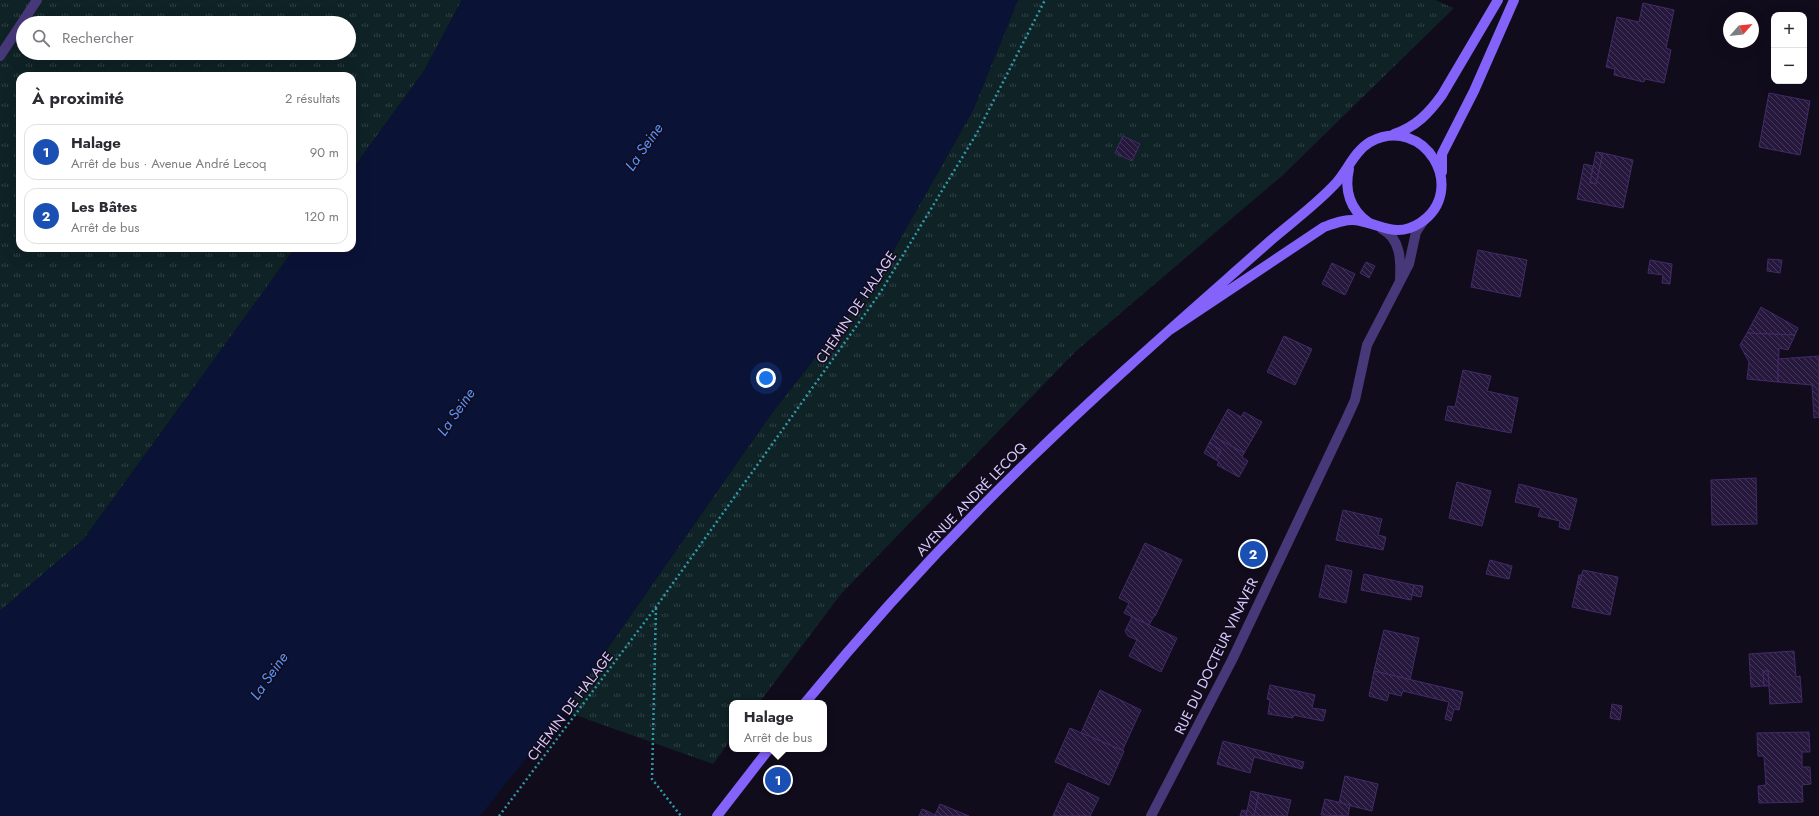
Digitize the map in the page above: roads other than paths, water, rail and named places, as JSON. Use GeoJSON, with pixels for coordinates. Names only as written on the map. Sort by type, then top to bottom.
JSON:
{"type":"FeatureCollection","features":[{"type":"Feature","properties":{"kind":"main road"},"geometry":{"type":"LineString","coordinates":[[1171,329],[1327,191],[1350,165],[1356,154],[1366,145],[1377,139],[1412,127],[1433,108],[1498,0]]}},
{"type":"Feature","properties":{"kind":"main road"},"geometry":{"type":"LineString","coordinates":[[1171,329],[1324,227],[1349,220],[1359,221],[1382,229],[1404,230],[1424,220],[1432,212],[1440,193],[1442,154],[1474,91],[1514,0]]}},
{"type":"Feature","properties":{"kind":"main road"},"geometry":{"type":"LineString","coordinates":[[1389,136],[1402,136],[1415,140],[1425,147],[1434,157],[1440,169],[1441,182]]}},
{"type":"Feature","properties":{"kind":"main road"},"geometry":{"type":"LineString","coordinates":[[1350,165],[1347,178],[1350,201],[1363,219],[1372,225]]}},
{"type":"Feature","properties":{"kind":"main road","name":"AVENUE ANDRÉ LECOQ"},"geometry":{"type":"LineString","coordinates":[[808,700],[878,617],[979,509],[1083,408],[1171,329]]}},
{"type":"Feature","properties":{"kind":"main road"},"geometry":{"type":"LineString","coordinates":[[717,816],[767,752]]}},
{"type":"Feature","properties":{"kind":"street"},"geometry":{"type":"LineString","coordinates":[[26,16],[37,0]]}},
{"type":"Feature","properties":{"kind":"street"},"geometry":{"type":"LineString","coordinates":[[0,56],[16,32]]}},
{"type":"Feature","properties":{"kind":"street","name":"RUE DU DOCTEUR VINAVER"},"geometry":{"type":"LineString","coordinates":[[1151,816],[1232,660],[1342,429],[1354,400],[1367,345],[1398,288],[1409,264],[1416,232],[1424,220]]}},
{"type":"Feature","properties":{"kind":"street","name":"RUE DU DOCTEUR VINAVER"},"geometry":{"type":"LineString","coordinates":[[1382,229],[1389,233],[1397,243],[1400,272],[1398,288]]}},
{"type":"Feature","properties":{"kind":"water","name":"La Seine"},"geometry":{"type":"Polygon","coordinates":[[[462,0],[1018,0],[973,110],[878,278],[771,414],[564,711],[480,816],[0,816],[0,611],[84,539],[292,252],[356,252],[356,164],[424,71],[462,0]]]}},
{"type":"Feature","properties":{"kind":"place","name":"Les Bâtes"},"geometry":{"type":"Point","coordinates":[1253,554]}},
{"type":"Feature","properties":{"kind":"place","name":"Halage"},"geometry":{"type":"Point","coordinates":[778,780]}}]}
